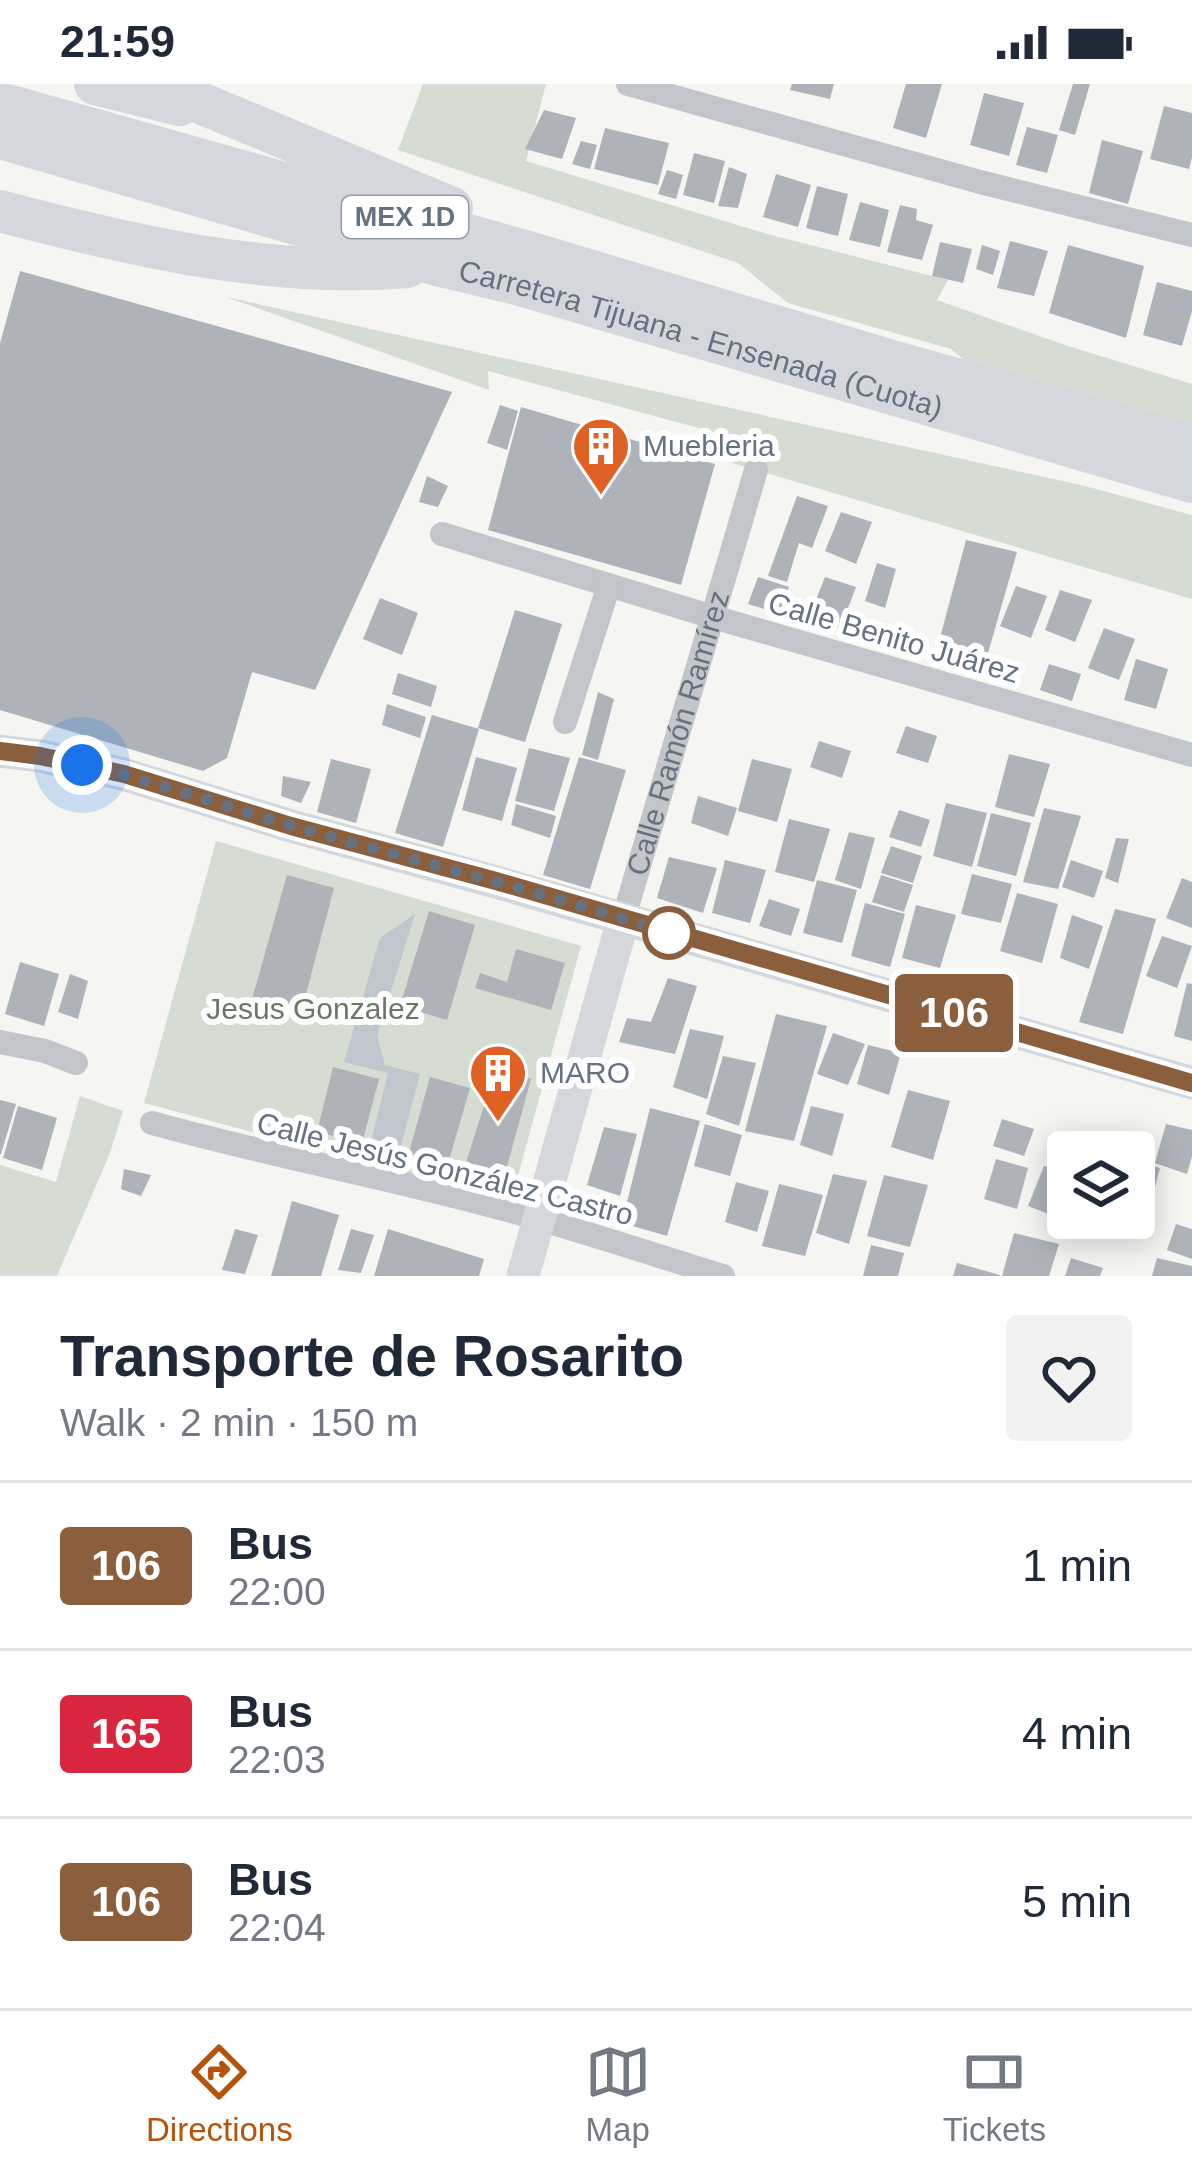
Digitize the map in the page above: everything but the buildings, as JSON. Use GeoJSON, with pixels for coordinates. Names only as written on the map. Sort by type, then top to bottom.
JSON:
{"type":"FeatureCollection","features":[{"type":"Feature","properties":{"kind":"highway"},"geometry":{"type":"LineString","coordinates":[[95,84],[228,115]]}},
{"type":"Feature","properties":{"kind":"highway"},"geometry":{"type":"LineString","coordinates":[[155,84],[446,204],[525,251]]}},
{"type":"Feature","properties":{"kind":"highway","name":"Carretera Tijuana - Ensenada (Cuota)"},"geometry":{"type":"LineString","coordinates":[[0,103],[1192,445]]}},
{"type":"Feature","properties":{"kind":"highway","name":"Carretera Tijuana - Ensenada (Cuota)"},"geometry":{"type":"LineString","coordinates":[[0,138],[1192,482]]}},
{"type":"Feature","properties":{"kind":"highway"},"geometry":{"type":"LineString","coordinates":[[0,188],[176,234],[260,266]]}},
{"type":"Feature","properties":{"kind":"highway"},"geometry":{"type":"LineString","coordinates":[[0,211],[127,242],[260,266],[369,270],[437,265]]}},
{"type":"Feature","properties":{"kind":"street"},"geometry":{"type":"LineString","coordinates":[[628,84],[1192,236]]}},
{"type":"Feature","properties":{"kind":"street","name":"Calle Ramón Ramírez"},"geometry":{"type":"LineString","coordinates":[[523,1276],[756,470]]}},
{"type":"Feature","properties":{"kind":"street","name":"Calle Benito Juárez"},"geometry":{"type":"LineString","coordinates":[[442,534],[1192,755]]}},
{"type":"Feature","properties":{"kind":"street"},"geometry":{"type":"LineString","coordinates":[[565,722],[609,585]]}},
{"type":"Feature","properties":{"kind":"street"},"geometry":{"type":"LineString","coordinates":[[0,751],[124,774],[1192,1083]]}},
{"type":"Feature","properties":{"kind":"street"},"geometry":{"type":"LineString","coordinates":[[0,1042],[45,1051],[76,1064]]}},
{"type":"Feature","properties":{"kind":"street","name":"Calle Jesús González Castro"},"geometry":{"type":"LineString","coordinates":[[152,1123],[539,1219],[723,1276]]}},
{"type":"Feature","properties":{"kind":"green space"},"geometry":{"type":"Polygon","coordinates":[[[423,84],[546,84],[526,161],[771,235],[948,280],[937,300],[1192,384],[1192,425],[975,369],[951,349],[788,303],[738,263],[398,150],[423,84]]]}},
{"type":"Feature","properties":{"kind":"green space"},"geometry":{"type":"Polygon","coordinates":[[[226,297],[1085,486],[1192,515],[1192,599],[732,463],[732,437],[488,371],[489,390],[226,297]]]}},
{"type":"Feature","properties":{"kind":"green space","name":"Jesus Gonzalez"},"geometry":{"type":"Polygon","coordinates":[[[216,841],[581,946],[511,1201],[144,1103],[216,841]]]}},
{"type":"Feature","properties":{"kind":"green space"},"geometry":{"type":"Polygon","coordinates":[[[80,1096],[123,1111],[57,1276],[0,1276],[0,1165],[56,1182],[80,1096]]]}},
{"type":"Feature","properties":{"kind":"shaded area"},"geometry":{"type":"Polygon","coordinates":[[[415,914],[377,1036],[385,1065],[420,1074],[398,1157],[369,1149],[388,1073],[344,1062],[380,938],[415,914]]]}},
{"type":"Feature","properties":{"kind":"bus line","name":"106"},"geometry":{"type":"LineString","coordinates":[[0,751],[124,774],[1192,1083]]}},
{"type":"Feature","properties":{"kind":"place","name":"Muebleria"},"geometry":{"type":"Point","coordinates":[601,497]}},
{"type":"Feature","properties":{"kind":"place","name":"MARO"},"geometry":{"type":"Point","coordinates":[498,1124]}},
{"type":"Feature","properties":{"kind":"route"},"geometry":{"type":"LineString","coordinates":[[82,765],[669,933]]}}]}
